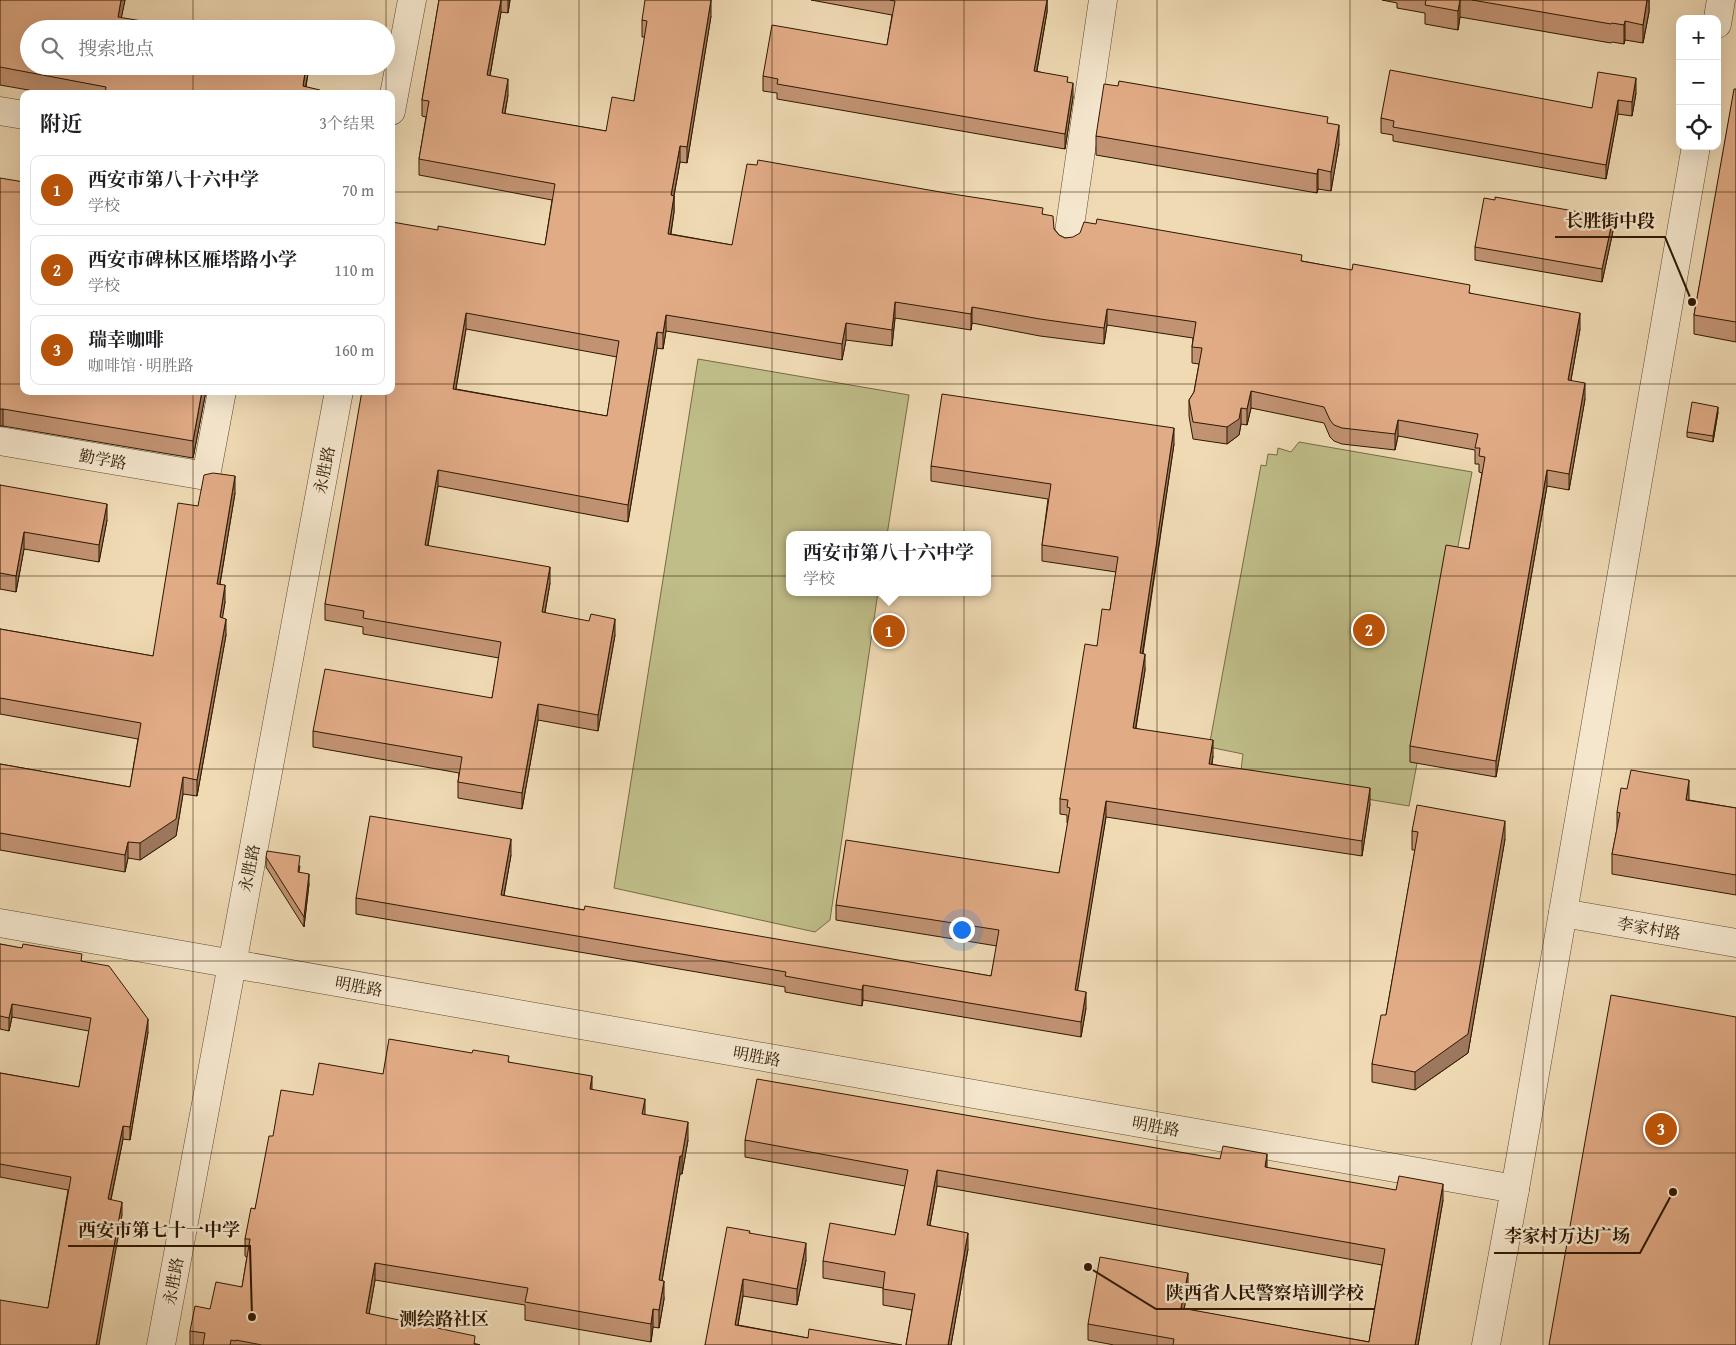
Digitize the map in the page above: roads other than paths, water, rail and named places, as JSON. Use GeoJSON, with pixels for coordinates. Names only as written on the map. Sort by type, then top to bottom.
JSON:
{"type":"FeatureCollection","features":[{"type":"Feature","properties":{"kind":"street"},"geometry":{"type":"LineString","coordinates":[[395,90],[412,0]]}},
{"type":"Feature","properties":{"kind":"street"},"geometry":{"type":"LineString","coordinates":[[1068,239],[1103,0]]}},
{"type":"Feature","properties":{"kind":"street"},"geometry":{"type":"LineString","coordinates":[[1718,15],[1721,0]]}},
{"type":"Feature","properties":{"kind":"street"},"geometry":{"type":"LineString","coordinates":[[0,111],[20,114]]}},
{"type":"Feature","properties":{"kind":"street"},"geometry":{"type":"LineString","coordinates":[[1486,1345],[1515,1189],[1695,150]]}},
{"type":"Feature","properties":{"kind":"street","name":"勤学路"},"geometry":{"type":"LineString","coordinates":[[0,441],[206,476],[221,395]]}},
{"type":"Feature","properties":{"kind":"street","name":"永胜路"},"geometry":{"type":"LineString","coordinates":[[161,1345],[338,395]]}},
{"type":"Feature","properties":{"kind":"street","name":"李家村路"},"geometry":{"type":"LineString","coordinates":[[1563,913],[1736,943]]}},
{"type":"Feature","properties":{"kind":"street","name":"明胜路"},"geometry":{"type":"LineString","coordinates":[[0,923],[1515,1189]]}},
{"type":"Feature","properties":{"kind":"place","name":"长胜街中段"},"geometry":{"type":"Point","coordinates":[1692,302]}},
{"type":"Feature","properties":{"kind":"place","name":"西安市碑林区雁塔路小学"},"geometry":{"type":"Point","coordinates":[1369,630]}},
{"type":"Feature","properties":{"kind":"place","name":"西安市第八十六中学"},"geometry":{"type":"Point","coordinates":[889,631]}},
{"type":"Feature","properties":{"kind":"place","name":"瑞幸咖啡"},"geometry":{"type":"Point","coordinates":[1661,1129]}},
{"type":"Feature","properties":{"kind":"place","name":"李家村万达广场"},"geometry":{"type":"Point","coordinates":[1673,1192]}},
{"type":"Feature","properties":{"kind":"place","name":"陕西省人民警察培训学校"},"geometry":{"type":"Point","coordinates":[1088,1267]}},
{"type":"Feature","properties":{"kind":"place","name":"西安市第七十一中学"},"geometry":{"type":"Point","coordinates":[252,1317]}},
{"type":"Feature","properties":{"kind":"district","name":"测绘路社区"},"geometry":{"type":"Point","coordinates":[444,1319]}}]}
